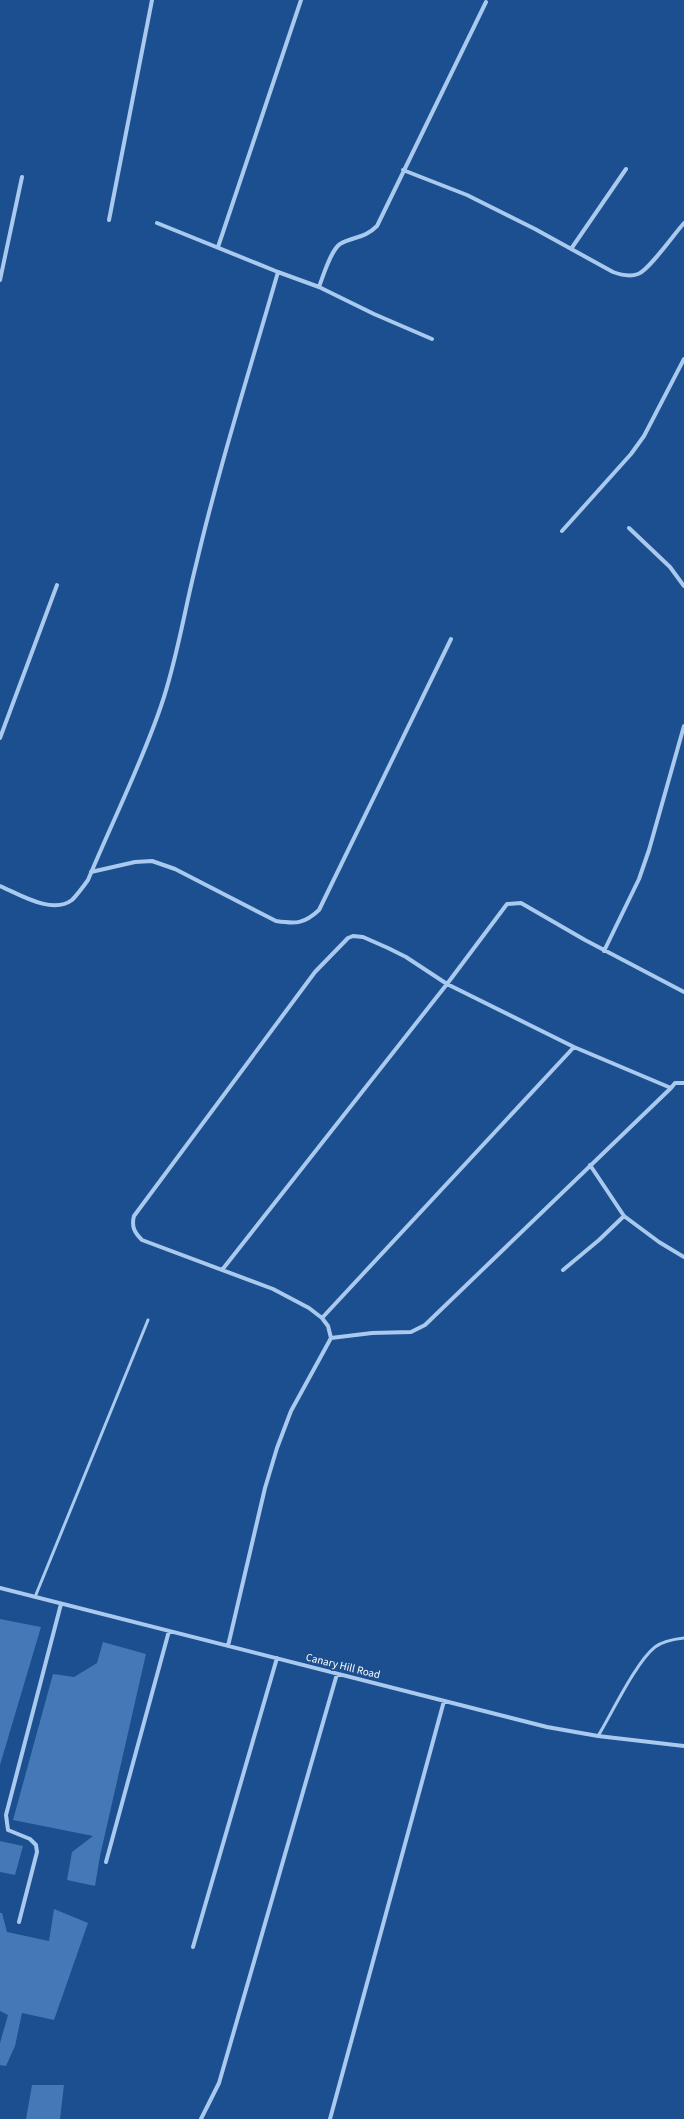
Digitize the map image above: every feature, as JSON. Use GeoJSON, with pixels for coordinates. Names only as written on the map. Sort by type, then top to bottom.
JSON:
{"type":"FeatureCollection","features":[{"type":"Feature","properties":{"kind":"street"},"geometry":{"type":"LineString","coordinates":[[109,220],[152,0]]}},
{"type":"Feature","properties":{"kind":"street"},"geometry":{"type":"LineString","coordinates":[[218,247],[300,0]]}},
{"type":"Feature","properties":{"kind":"street"},"geometry":{"type":"LineString","coordinates":[[319,287],[334,251],[340,244],[370,234],[377,226],[486,2]]}},
{"type":"Feature","properties":{"kind":"street"},"geometry":{"type":"LineString","coordinates":[[571,249],[626,169]]}},
{"type":"Feature","properties":{"kind":"street"},"geometry":{"type":"LineString","coordinates":[[403,170],[467,195],[613,272],[624,276],[639,274],[684,223]]}},
{"type":"Feature","properties":{"kind":"street"},"geometry":{"type":"LineString","coordinates":[[0,280],[22,177]]}},
{"type":"Feature","properties":{"kind":"street"},"geometry":{"type":"LineString","coordinates":[[157,223],[319,287],[374,314],[432,339]]}},
{"type":"Feature","properties":{"kind":"street"},"geometry":{"type":"LineString","coordinates":[[0,886],[38,902],[52,905],[61,904],[70,901],[78,894],[91,872],[135,773],[161,706],[177,653],[196,565],[252,360],[278,272]]}},
{"type":"Feature","properties":{"kind":"street"},"geometry":{"type":"LineString","coordinates":[[562,531],[631,454],[644,436],[684,358]]}},
{"type":"Feature","properties":{"kind":"street"},"geometry":{"type":"LineString","coordinates":[[629,528],[670,567],[684,586]]}},
{"type":"Feature","properties":{"kind":"street"},"geometry":{"type":"LineString","coordinates":[[0,738],[57,585]]}},
{"type":"Feature","properties":{"kind":"street"},"geometry":{"type":"LineString","coordinates":[[91,872],[135,862],[152,862],[175,869],[276,921],[294,924],[308,920],[319,910],[452,639]]}},
{"type":"Feature","properties":{"kind":"street"},"geometry":{"type":"LineString","coordinates":[[604,951],[639,879],[649,850],[684,726]]}},
{"type":"Feature","properties":{"kind":"street"},"geometry":{"type":"LineString","coordinates":[[222,1270],[446,984],[504,906],[511,902],[521,903],[604,951],[684,992]]}},
{"type":"Feature","properties":{"kind":"street"},"geometry":{"type":"LineString","coordinates":[[228,1646],[265,1488],[277,1448],[292,1411],[331,1338],[328,1326],[322,1318],[309,1308],[273,1289],[142,1240],[134,1229],[132,1223],[134,1216],[315,972],[345,941],[353,936],[358,936],[406,957],[446,984],[574,1047],[671,1088]]}},
{"type":"Feature","properties":{"kind":"street"},"geometry":{"type":"LineString","coordinates":[[322,1318],[574,1047]]}},
{"type":"Feature","properties":{"kind":"street"},"geometry":{"type":"LineString","coordinates":[[331,1338],[372,1333],[411,1332],[424,1325],[675,1083],[684,1083]]}},
{"type":"Feature","properties":{"kind":"street"},"geometry":{"type":"LineString","coordinates":[[590,1165],[624,1216],[658,1242],[684,1257]]}},
{"type":"Feature","properties":{"kind":"street"},"geometry":{"type":"LineString","coordinates":[[563,1270],[599,1240],[624,1216]]}},
{"type":"Feature","properties":{"kind":"street","name":"Canary Hill Road"},"geometry":{"type":"LineString","coordinates":[[0,1588],[547,1727],[598,1736],[684,1746]]}},
{"type":"Feature","properties":{"kind":"street"},"geometry":{"type":"LineString","coordinates":[[19,1922],[37,1852],[36,1845],[30,1839],[8,1830],[6,1814],[61,1604]]}},
{"type":"Feature","properties":{"kind":"street"},"geometry":{"type":"LineString","coordinates":[[106,1862],[169,1631]]}},
{"type":"Feature","properties":{"kind":"street"},"geometry":{"type":"LineString","coordinates":[[193,1947],[277,1658]]}},
{"type":"Feature","properties":{"kind":"street"},"geometry":{"type":"LineString","coordinates":[[201,2119],[219,2083],[338,1674]]}},
{"type":"Feature","properties":{"kind":"street"},"geometry":{"type":"LineString","coordinates":[[330,2119],[444,1701]]}},
{"type":"Feature","properties":{"kind":"lane"},"geometry":{"type":"LineString","coordinates":[[35,1597],[148,1320]]}},
{"type":"Feature","properties":{"kind":"lane"},"geometry":{"type":"LineString","coordinates":[[598,1736],[643,1659],[656,1647],[674,1639],[684,1638]]}},
{"type":"Feature","properties":{"kind":"building"},"geometry":{"type":"Polygon","coordinates":[[[0,1619],[41,1627],[0,1765],[0,1619]]]}},
{"type":"Feature","properties":{"kind":"building"},"geometry":{"type":"Polygon","coordinates":[[[103,1642],[146,1654],[100,1856],[95,1886],[67,1880],[72,1852],[93,1836],[13,1820],[53,1674],[74,1677],[97,1663],[103,1642]]]}},
{"type":"Feature","properties":{"kind":"building"},"geometry":{"type":"Polygon","coordinates":[[[0,1841],[23,1846],[15,1875],[0,1872],[0,1841]]]}},
{"type":"Feature","properties":{"kind":"building"},"geometry":{"type":"Polygon","coordinates":[[[54,1909],[88,1923],[54,2020],[22,2013],[15,2046],[6,2066],[0,2065],[0,2043],[8,2015],[0,2011],[0,1913],[2,1913],[7,1932],[49,1941],[54,1909]]]}},
{"type":"Feature","properties":{"kind":"building"},"geometry":{"type":"Polygon","coordinates":[[[32,2085],[64,2085],[60,2119],[26,2119],[32,2085]]]}}]}
